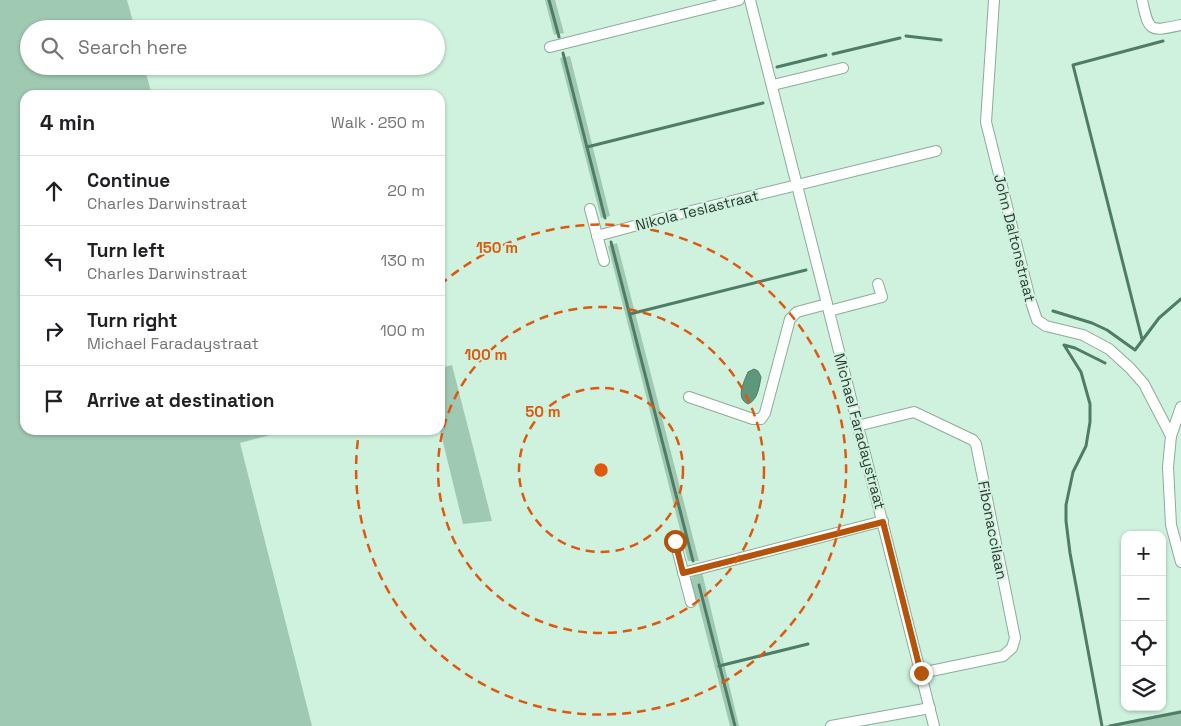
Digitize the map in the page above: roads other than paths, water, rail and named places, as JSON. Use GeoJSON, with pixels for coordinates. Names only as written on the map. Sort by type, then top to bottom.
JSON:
{"type":"FeatureCollection","features":[{"type":"Feature","properties":{"kind":"street"},"geometry":{"type":"LineString","coordinates":[[550,47],[739,0]]}},
{"type":"Feature","properties":{"kind":"street","name":"Michael Faradaystraat"},"geometry":{"type":"LineString","coordinates":[[750,0],[934,726]]}},
{"type":"Feature","properties":{"kind":"street","name":"John Daltonstraat"},"geometry":{"type":"LineString","coordinates":[[994,0],[986,122],[1030,299],[1037,320],[1046,326],[1083,335],[1109,349],[1144,384],[1171,436]]}},
{"type":"Feature","properties":{"kind":"street"},"geometry":{"type":"LineString","coordinates":[[1142,0],[1147,23],[1154,28],[1161,30],[1181,25]]}},
{"type":"Feature","properties":{"kind":"street"},"geometry":{"type":"LineString","coordinates":[[773,86],[843,68]]}},
{"type":"Feature","properties":{"kind":"street"},"geometry":{"type":"LineString","coordinates":[[798,185],[936,151]]}},
{"type":"Feature","properties":{"kind":"street","name":"Nikola Teslastraat"},"geometry":{"type":"LineString","coordinates":[[597,236],[798,185]]}},
{"type":"Feature","properties":{"kind":"street"},"geometry":{"type":"LineString","coordinates":[[590,209],[604,261]]}},
{"type":"Feature","properties":{"kind":"street"},"geometry":{"type":"LineString","coordinates":[[689,397],[753,419],[760,419],[765,413],[790,319],[797,312],[882,297],[878,284]]}},
{"type":"Feature","properties":{"kind":"street"},"geometry":{"type":"LineString","coordinates":[[1181,408],[1171,436],[1168,467],[1171,525],[1181,562]]}},
{"type":"Feature","properties":{"kind":"street","name":"Fibonaccilaan"},"geometry":{"type":"LineString","coordinates":[[857,426],[914,412],[973,440],[976,444],[1015,638],[1012,648],[1003,656],[921,673]]}},
{"type":"Feature","properties":{"kind":"street"},"geometry":{"type":"LineString","coordinates":[[683,573],[883,522]]}},
{"type":"Feature","properties":{"kind":"street"},"geometry":{"type":"LineString","coordinates":[[675,541],[690,602]]}},
{"type":"Feature","properties":{"kind":"street"},"geometry":{"type":"LineString","coordinates":[[831,726],[930,708]]}},
{"type":"Feature","properties":{"kind":"waterway"},"geometry":{"type":"LineString","coordinates":[[549,0],[559,37]]}},
{"type":"Feature","properties":{"kind":"waterway"},"geometry":{"type":"LineString","coordinates":[[906,36],[941,40]]}},
{"type":"Feature","properties":{"kind":"waterway"},"geometry":{"type":"LineString","coordinates":[[833,54],[900,38]]}},
{"type":"Feature","properties":{"kind":"waterway"},"geometry":{"type":"LineString","coordinates":[[1142,339],[1073,65],[1163,41]]}},
{"type":"Feature","properties":{"kind":"waterway"},"geometry":{"type":"LineString","coordinates":[[563,53],[605,218]]}},
{"type":"Feature","properties":{"kind":"waterway"},"geometry":{"type":"LineString","coordinates":[[777,67],[826,55]]}},
{"type":"Feature","properties":{"kind":"waterway"},"geometry":{"type":"LineString","coordinates":[[587,147],[763,103]]}},
{"type":"Feature","properties":{"kind":"waterway"},"geometry":{"type":"LineString","coordinates":[[611,242],[693,561]]}},
{"type":"Feature","properties":{"kind":"waterway"},"geometry":{"type":"LineString","coordinates":[[630,314],[806,270]]}},
{"type":"Feature","properties":{"kind":"waterway"},"geometry":{"type":"LineString","coordinates":[[1053,311],[1092,323],[1107,330],[1135,350],[1159,318],[1181,299]]}},
{"type":"Feature","properties":{"kind":"waterway"},"geometry":{"type":"LineString","coordinates":[[1102,726],[1070,553],[1066,521],[1066,505],[1073,472],[1086,446],[1090,422],[1090,404],[1081,372],[1064,345],[1075,348],[1105,363]]}},
{"type":"Feature","properties":{"kind":"waterway"},"geometry":{"type":"LineString","coordinates":[[699,585],[735,726]]}},
{"type":"Feature","properties":{"kind":"waterway"},"geometry":{"type":"LineString","coordinates":[[719,666],[808,644]]}},
{"type":"Feature","properties":{"kind":"waterway"},"geometry":{"type":"LineString","coordinates":[[1110,726],[1181,712]]}}]}
